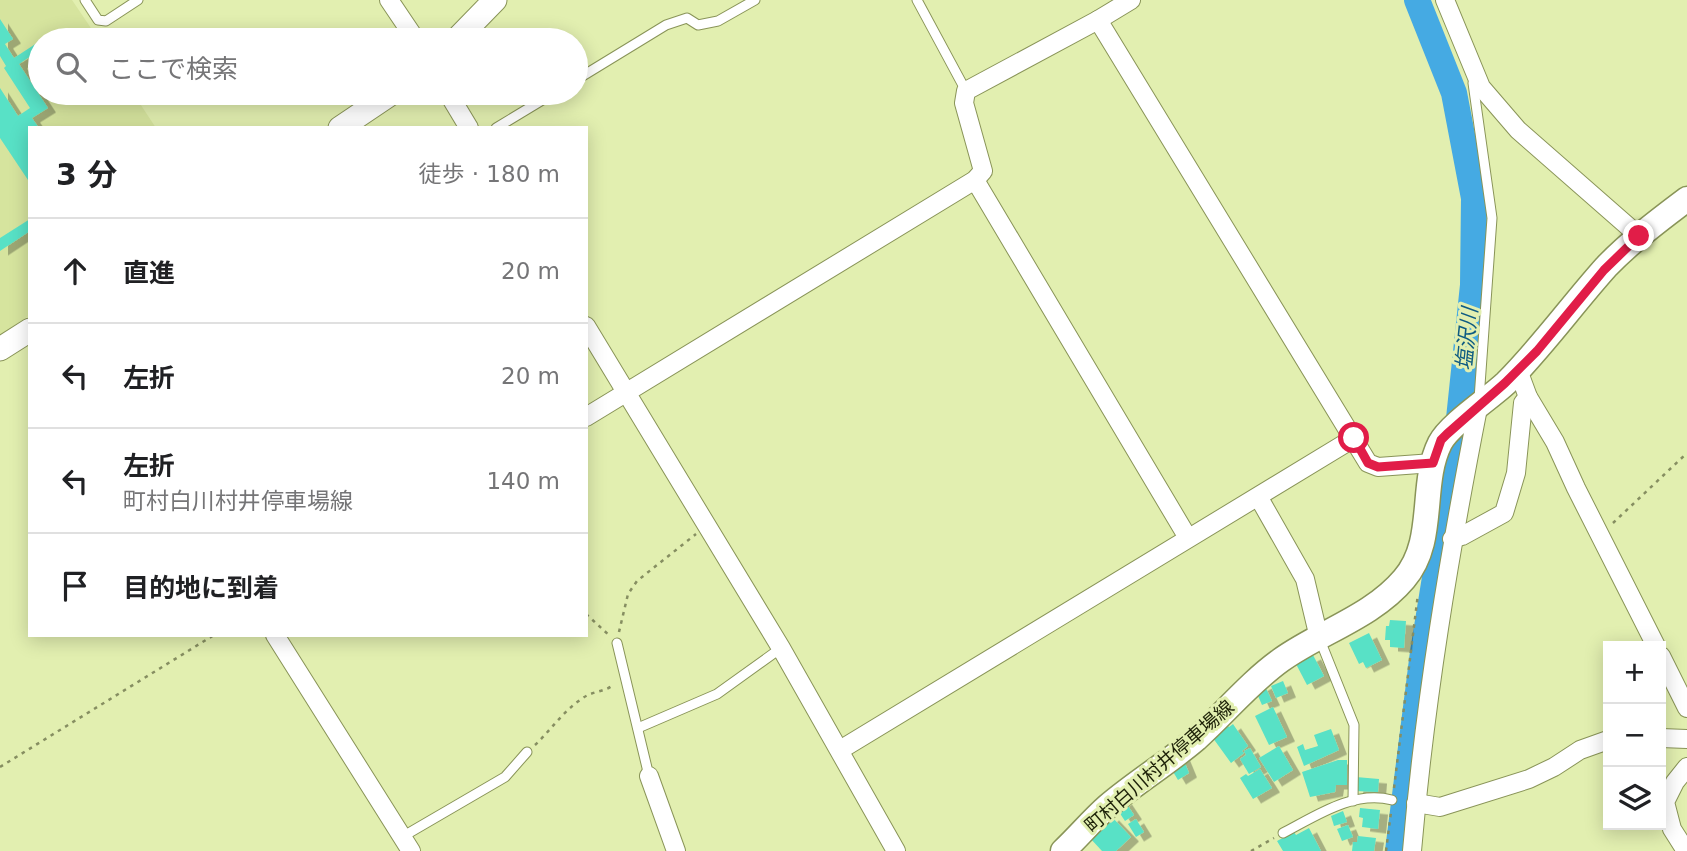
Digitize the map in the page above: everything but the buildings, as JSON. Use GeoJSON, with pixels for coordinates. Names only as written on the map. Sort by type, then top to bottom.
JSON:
{"type":"FeatureCollection","features":[{"type":"Feature","properties":{"kind":"main road","name":"町村白川村井停車場線"},"geometry":{"type":"LineString","coordinates":[[1063,851],[1104,809],[1198,737],[1255,680],[1283,659],[1348,622],[1393,591],[1416,563],[1427,514],[1433,463],[1441,440],[1537,351],[1604,270],[1639,236],[1687,199]]}},
{"type":"Feature","properties":{"kind":"street"},"geometry":{"type":"LineString","coordinates":[[390,0],[408,28]]}},
{"type":"Feature","properties":{"kind":"street"},"geometry":{"type":"LineString","coordinates":[[468,28],[495,0]]}},
{"type":"Feature","properties":{"kind":"street"},"geometry":{"type":"LineString","coordinates":[[588,416],[975,180],[983,171],[964,103],[966,91],[1131,0]]}},
{"type":"Feature","properties":{"kind":"street"},"geometry":{"type":"LineString","coordinates":[[1446,0],[1481,87],[1518,130],[1639,236]]}},
{"type":"Feature","properties":{"kind":"street"},"geometry":{"type":"LineString","coordinates":[[1098,20],[1368,463],[1378,467],[1433,463]]}},
{"type":"Feature","properties":{"kind":"street"},"geometry":{"type":"LineString","coordinates":[[343,126],[374,105]]}},
{"type":"Feature","properties":{"kind":"street"},"geometry":{"type":"LineString","coordinates":[[455,105],[468,126]]}},
{"type":"Feature","properties":{"kind":"street"},"geometry":{"type":"LineString","coordinates":[[975,180],[1188,538]]}},
{"type":"Feature","properties":{"kind":"street"},"geometry":{"type":"LineString","coordinates":[[588,329],[781,648],[896,851]]}},
{"type":"Feature","properties":{"kind":"street"},"geometry":{"type":"LineString","coordinates":[[0,349],[28,331]]}},
{"type":"Feature","properties":{"kind":"street"},"geometry":{"type":"LineString","coordinates":[[1518,370],[1528,397],[1555,442],[1653,641]]}},
{"type":"Feature","properties":{"kind":"street"},"geometry":{"type":"LineString","coordinates":[[1452,539],[1462,537],[1504,513],[1516,473],[1523,403],[1528,397]]}},
{"type":"Feature","properties":{"kind":"street"},"geometry":{"type":"LineString","coordinates":[[1412,851],[1432,661],[1476,410]]}},
{"type":"Feature","properties":{"kind":"street"},"geometry":{"type":"LineString","coordinates":[[840,750],[1354,438]]}},
{"type":"Feature","properties":{"kind":"street"},"geometry":{"type":"LineString","coordinates":[[1258,498],[1305,579],[1319,638]]}},
{"type":"Feature","properties":{"kind":"street"},"geometry":{"type":"LineString","coordinates":[[276,637],[406,844]]}},
{"type":"Feature","properties":{"kind":"street"},"geometry":{"type":"LineString","coordinates":[[1666,666],[1687,708]]}},
{"type":"Feature","properties":{"kind":"street"},"geometry":{"type":"LineString","coordinates":[[1666,738],[1687,739]]}},
{"type":"Feature","properties":{"kind":"street"},"geometry":{"type":"LineString","coordinates":[[1416,803],[1440,807],[1529,779],[1580,750],[1603,742]]}},
{"type":"Feature","properties":{"kind":"street"},"geometry":{"type":"LineString","coordinates":[[1685,851],[1672,829],[1665,802],[1675,782],[1687,767]]}},
{"type":"Feature","properties":{"kind":"street"},"geometry":{"type":"LineString","coordinates":[[649,776],[676,851]]}},
{"type":"Feature","properties":{"kind":"lane"},"geometry":{"type":"LineString","coordinates":[[85,0],[98,20],[106,21],[138,0]]}},
{"type":"Feature","properties":{"kind":"lane"},"geometry":{"type":"LineString","coordinates":[[588,72],[666,25],[687,18],[698,25],[718,22],[755,0]]}},
{"type":"Feature","properties":{"kind":"lane"},"geometry":{"type":"LineString","coordinates":[[917,0],[966,91]]}},
{"type":"Feature","properties":{"kind":"lane"},"geometry":{"type":"LineString","coordinates":[[1475,75],[1472,81],[1492,218],[1476,410]]}},
{"type":"Feature","properties":{"kind":"lane"},"geometry":{"type":"LineString","coordinates":[[499,126],[534,105]]}},
{"type":"Feature","properties":{"kind":"lane"},"geometry":{"type":"LineString","coordinates":[[1319,638],[1354,725],[1353,801]]}},
{"type":"Feature","properties":{"kind":"lane"},"geometry":{"type":"LineString","coordinates":[[617,643],[649,776]]}},
{"type":"Feature","properties":{"kind":"lane"},"geometry":{"type":"LineString","coordinates":[[638,728],[717,694],[781,648]]}},
{"type":"Feature","properties":{"kind":"lane"},"geometry":{"type":"LineString","coordinates":[[406,844],[505,777],[527,752]]}},
{"type":"Feature","properties":{"kind":"lane"},"geometry":{"type":"LineString","coordinates":[[1283,833],[1323,811],[1353,801],[1379,797],[1392,800]]}},
{"type":"Feature","properties":{"kind":"path"},"geometry":{"type":"LineString","coordinates":[[1599,534],[1687,453]]}},
{"type":"Feature","properties":{"kind":"path"},"geometry":{"type":"LineString","coordinates":[[617,643],[628,594],[637,581],[706,526]]}},
{"type":"Feature","properties":{"kind":"path"},"geometry":{"type":"LineString","coordinates":[[1386,851],[1420,576],[1416,563]]}},
{"type":"Feature","properties":{"kind":"path"},"geometry":{"type":"LineString","coordinates":[[588,616],[617,643]]}},
{"type":"Feature","properties":{"kind":"path"},"geometry":{"type":"LineString","coordinates":[[0,767],[211,637]]}},
{"type":"Feature","properties":{"kind":"path"},"geometry":{"type":"LineString","coordinates":[[527,752],[564,712],[586,695],[609,688],[624,676]]}},
{"type":"Feature","properties":{"kind":"path"},"geometry":{"type":"LineString","coordinates":[[1251,851],[1283,833]]}},
{"type":"Feature","properties":{"kind":"shaded area"},"geometry":{"type":"Polygon","coordinates":[[[0,0],[72,0],[91,28],[28,28],[28,105],[141,105],[155,126],[28,126],[28,316],[0,335],[0,0]]]}},
{"type":"Feature","properties":{"kind":"waterway","name":"塩沢川"},"geometry":{"type":"LineString","coordinates":[[1398,851],[1423,652],[1456,447],[1473,285],[1474,198],[1454,93],[1417,0]]}},
{"type":"Feature","properties":{"kind":"route"},"geometry":{"type":"LineString","coordinates":[[1354,438],[1368,463],[1378,467],[1433,463],[1441,440],[1537,351],[1604,270],[1639,236]]}}]}
